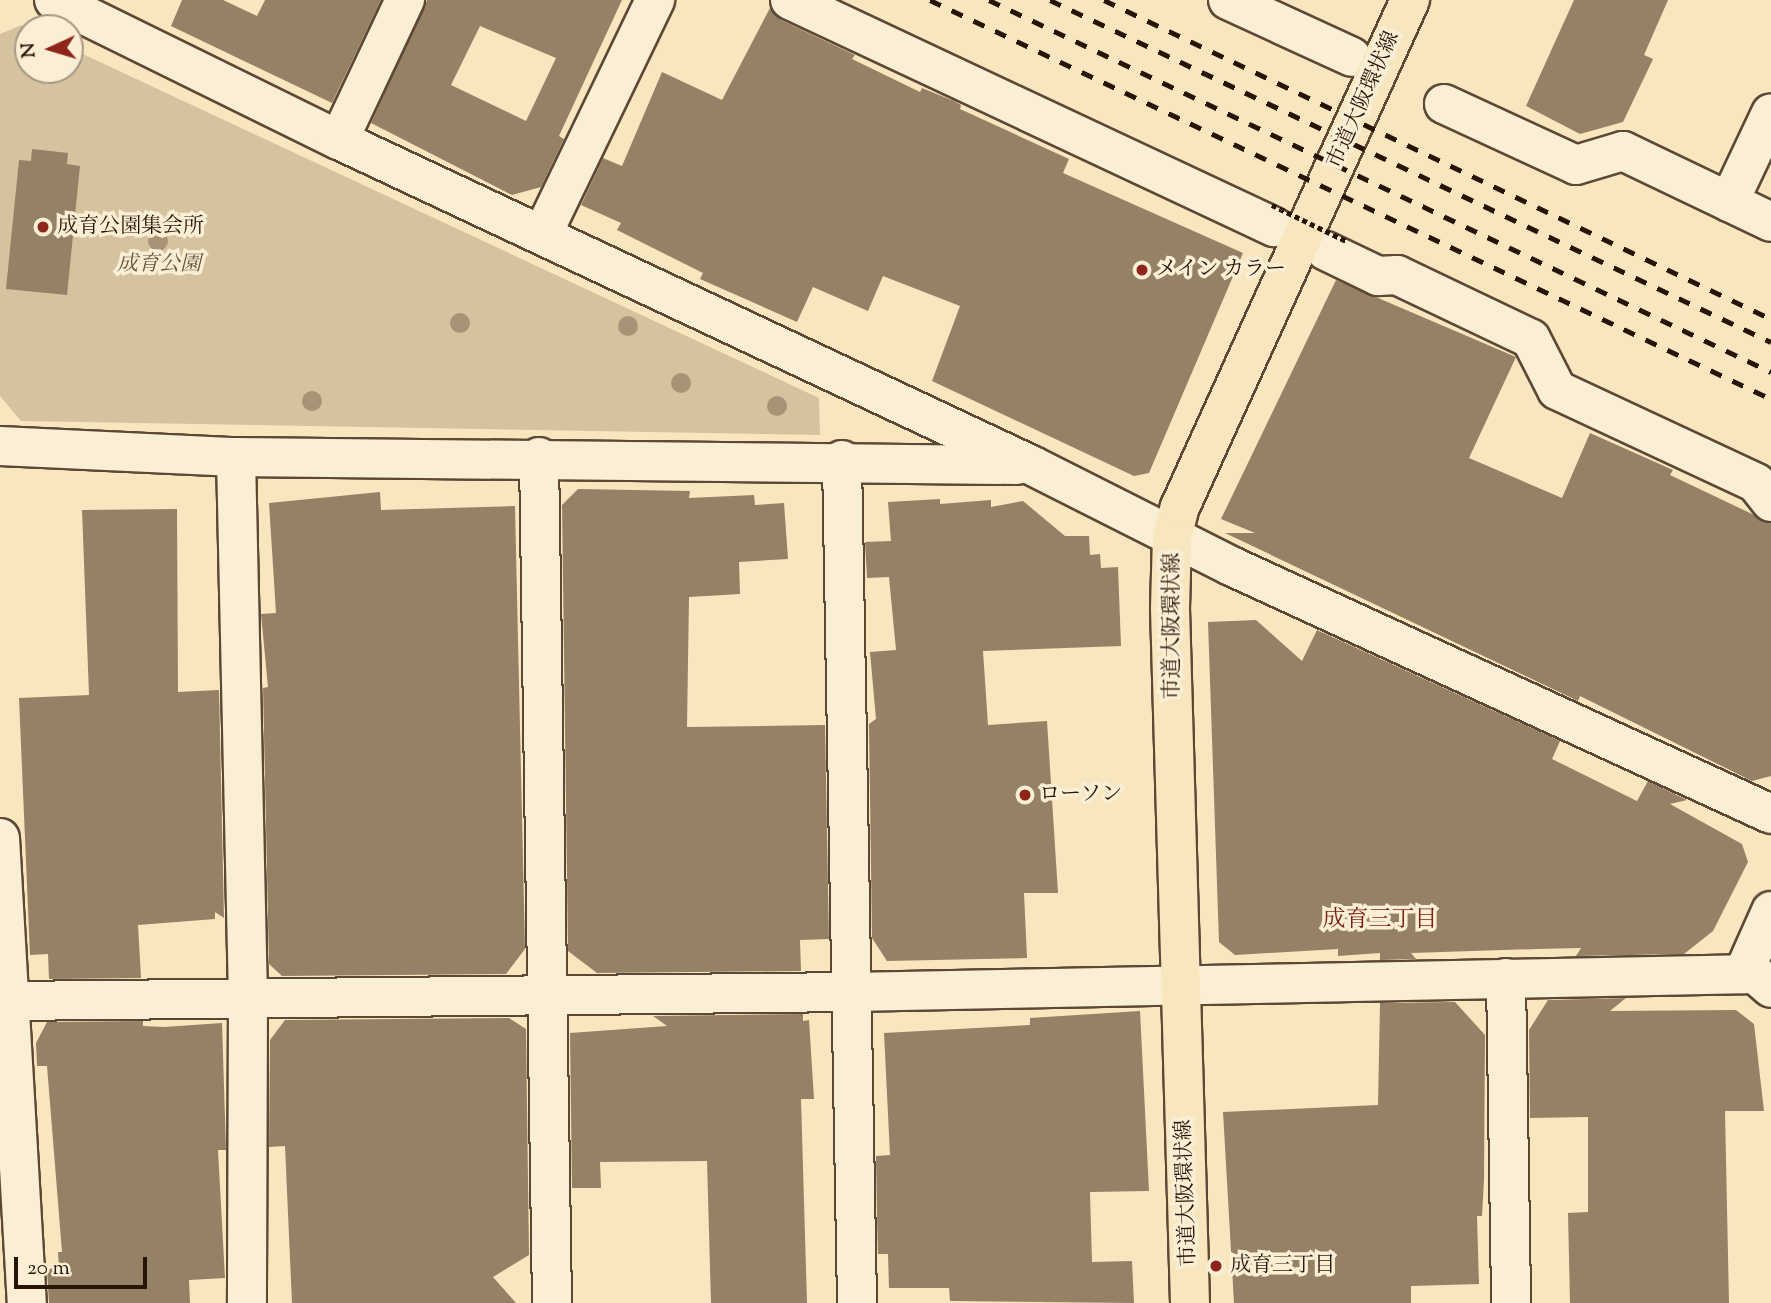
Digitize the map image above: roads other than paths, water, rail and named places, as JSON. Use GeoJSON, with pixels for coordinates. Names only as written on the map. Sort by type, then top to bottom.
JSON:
{"type":"FeatureCollection","features":[{"type":"Feature","properties":{"kind":"main road","name":"市道大阪環状線"},"geometry":{"type":"LineString","coordinates":[[1190,1303],[1170,608],[1172,538],[1180,507],[1410,0]]}},
{"type":"Feature","properties":{"kind":"street"},"geometry":{"type":"LineString","coordinates":[[54,0],[339,140],[543,233],[1031,465],[1172,538],[1771,814]]}},
{"type":"Feature","properties":{"kind":"street"},"geometry":{"type":"LineString","coordinates":[[339,140],[405,0]]}},
{"type":"Feature","properties":{"kind":"street"},"geometry":{"type":"LineString","coordinates":[[543,233],[655,0]]}},
{"type":"Feature","properties":{"kind":"street"},"geometry":{"type":"LineString","coordinates":[[790,0],[1273,216]]}},
{"type":"Feature","properties":{"kind":"street"},"geometry":{"type":"LineString","coordinates":[[1228,0],[1352,57]]}},
{"type":"Feature","properties":{"kind":"street"},"geometry":{"type":"LineString","coordinates":[[1444,104],[1576,165],[1623,151],[1771,222]]}},
{"type":"Feature","properties":{"kind":"street"},"geometry":{"type":"LineString","coordinates":[[1728,202],[1771,113]]}},
{"type":"Feature","properties":{"kind":"street"},"geometry":{"type":"LineString","coordinates":[[1336,246],[1378,276],[1397,275],[1531,339],[1557,390],[1756,483],[1771,502]]}},
{"type":"Feature","properties":{"kind":"street"},"geometry":{"type":"LineString","coordinates":[[0,446],[236,457],[842,460],[1031,465]]}},
{"type":"Feature","properties":{"kind":"street"},"geometry":{"type":"LineString","coordinates":[[236,457],[248,998],[247,1303]]}},
{"type":"Feature","properties":{"kind":"street"},"geometry":{"type":"LineString","coordinates":[[539,457],[552,1303]]}},
{"type":"Feature","properties":{"kind":"street"},"geometry":{"type":"LineString","coordinates":[[842,460],[857,1303]]}},
{"type":"Feature","properties":{"kind":"street"},"geometry":{"type":"LineString","coordinates":[[0,838],[5,1003],[27,1303]]}},
{"type":"Feature","properties":{"kind":"street"},"geometry":{"type":"LineString","coordinates":[[5,1003],[851,992],[1506,978],[1756,979],[1771,911]]}},
{"type":"Feature","properties":{"kind":"street"},"geometry":{"type":"LineString","coordinates":[[1506,978],[1511,1303]]}},
{"type":"Feature","properties":{"kind":"railway"},"geometry":{"type":"LineString","coordinates":[[930,0],[1771,399]]}},
{"type":"Feature","properties":{"kind":"railway"},"geometry":{"type":"LineString","coordinates":[[989,0],[1771,372]]}},
{"type":"Feature","properties":{"kind":"railway"},"geometry":{"type":"LineString","coordinates":[[1050,0],[1771,342]]}},
{"type":"Feature","properties":{"kind":"railway"},"geometry":{"type":"LineString","coordinates":[[1104,0],[1771,319]]}},
{"type":"Feature","properties":{"kind":"place","name":"成育公園集会所"},"geometry":{"type":"Point","coordinates":[43,227]}},
{"type":"Feature","properties":{"kind":"place","name":"メイン カラー"},"geometry":{"type":"Point","coordinates":[1142,270]}},
{"type":"Feature","properties":{"kind":"place","name":"ローソン"},"geometry":{"type":"Point","coordinates":[1025,795]}},
{"type":"Feature","properties":{"kind":"place","name":"成育三丁目"},"geometry":{"type":"Point","coordinates":[1216,1266]}},
{"type":"Feature","properties":{"kind":"district","name":"成育三丁目"},"geometry":{"type":"Point","coordinates":[1380,921]}},
{"type":"Feature","properties":{"kind":"park label","name":"成育公園"},"geometry":{"type":"Point","coordinates":[159,265]}}]}
